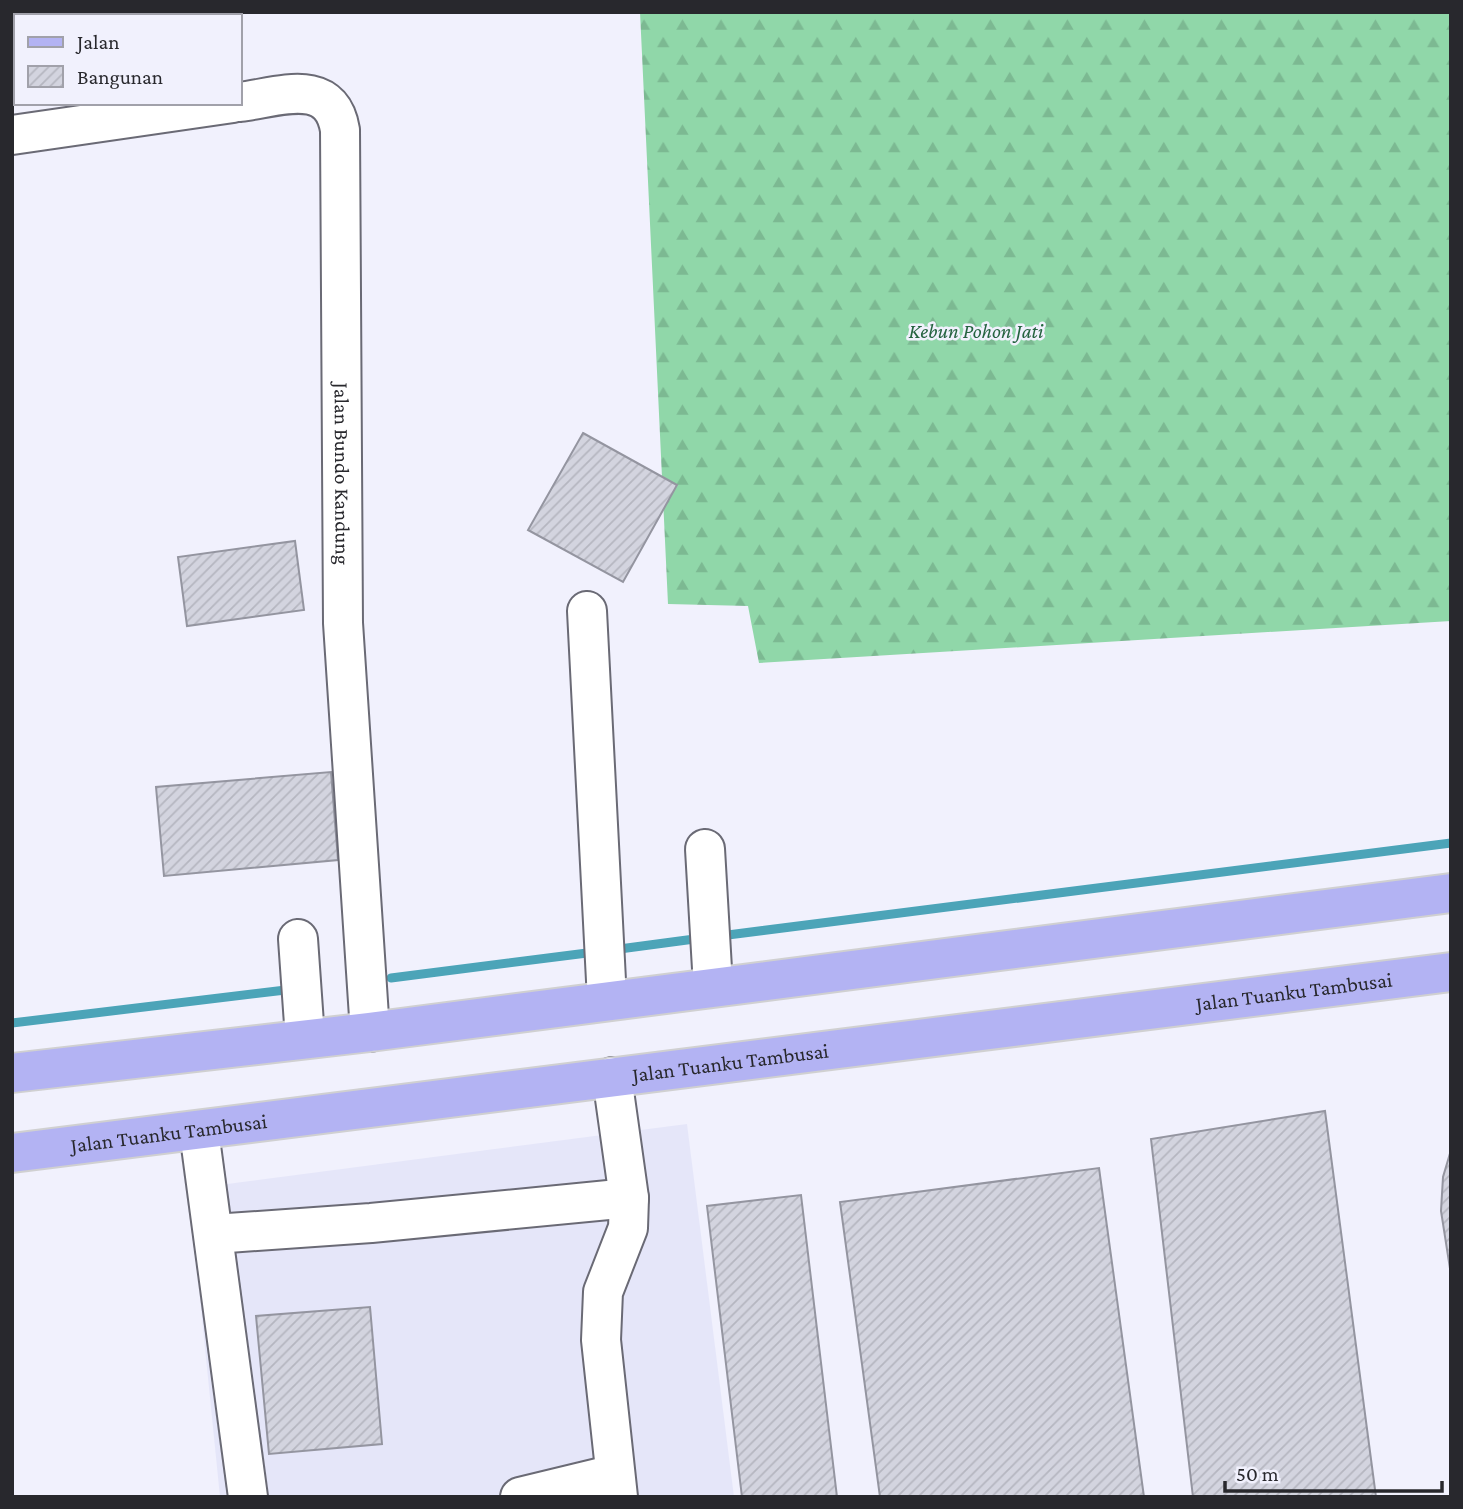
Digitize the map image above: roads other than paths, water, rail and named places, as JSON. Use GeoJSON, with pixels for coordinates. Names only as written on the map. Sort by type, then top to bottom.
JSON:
{"type":"FeatureCollection","features":[{"type":"Feature","properties":{"kind":"main road"},"geometry":{"type":"LineString","coordinates":[[12,1073],[370,1032],[1451,892]]}},
{"type":"Feature","properties":{"kind":"main road","name":"Jalan Tuanku Tambusai"},"geometry":{"type":"LineString","coordinates":[[12,1153],[1451,972]]}},
{"type":"Feature","properties":{"kind":"street","name":"Jalan Bundo Kandung"},"geometry":{"type":"LineString","coordinates":[[242,102],[308,93],[326,99],[337,111],[340,143],[343,623],[370,1032]]}},
{"type":"Feature","properties":{"kind":"street"},"geometry":{"type":"LineString","coordinates":[[12,135],[219,105]]}},
{"type":"Feature","properties":{"kind":"street"},"geometry":{"type":"LineString","coordinates":[[587,611],[607,1000]]}},
{"type":"Feature","properties":{"kind":"street"},"geometry":{"type":"LineString","coordinates":[[705,849],[713,986]]}},
{"type":"Feature","properties":{"kind":"street"},"geometry":{"type":"LineString","coordinates":[[298,939],[305,1038]]}},
{"type":"Feature","properties":{"kind":"street"},"geometry":{"type":"LineString","coordinates":[[520,1497],[617,1485],[601,1340],[603,1292],[628,1228],[629,1198],[612,1077]]}},
{"type":"Feature","properties":{"kind":"street"},"geometry":{"type":"LineString","coordinates":[[199,1131],[248,1497]]}},
{"type":"Feature","properties":{"kind":"street"},"geometry":{"type":"LineString","coordinates":[[214,1234],[371,1223],[629,1198]]}},
{"type":"Feature","properties":{"kind":"waterway"},"geometry":{"type":"LineString","coordinates":[[720,936],[1451,843]]}},
{"type":"Feature","properties":{"kind":"waterway"},"geometry":{"type":"LineString","coordinates":[[612,950],[702,938]]}},
{"type":"Feature","properties":{"kind":"waterway"},"geometry":{"type":"LineString","coordinates":[[391,978],[595,952]]}},
{"type":"Feature","properties":{"kind":"waterway"},"geometry":{"type":"LineString","coordinates":[[12,1023],[294,989]]}},
{"type":"Feature","properties":{"kind":"park label","name":"Kebun Pohon Jati"},"geometry":{"type":"Point","coordinates":[976,331]}}]}
